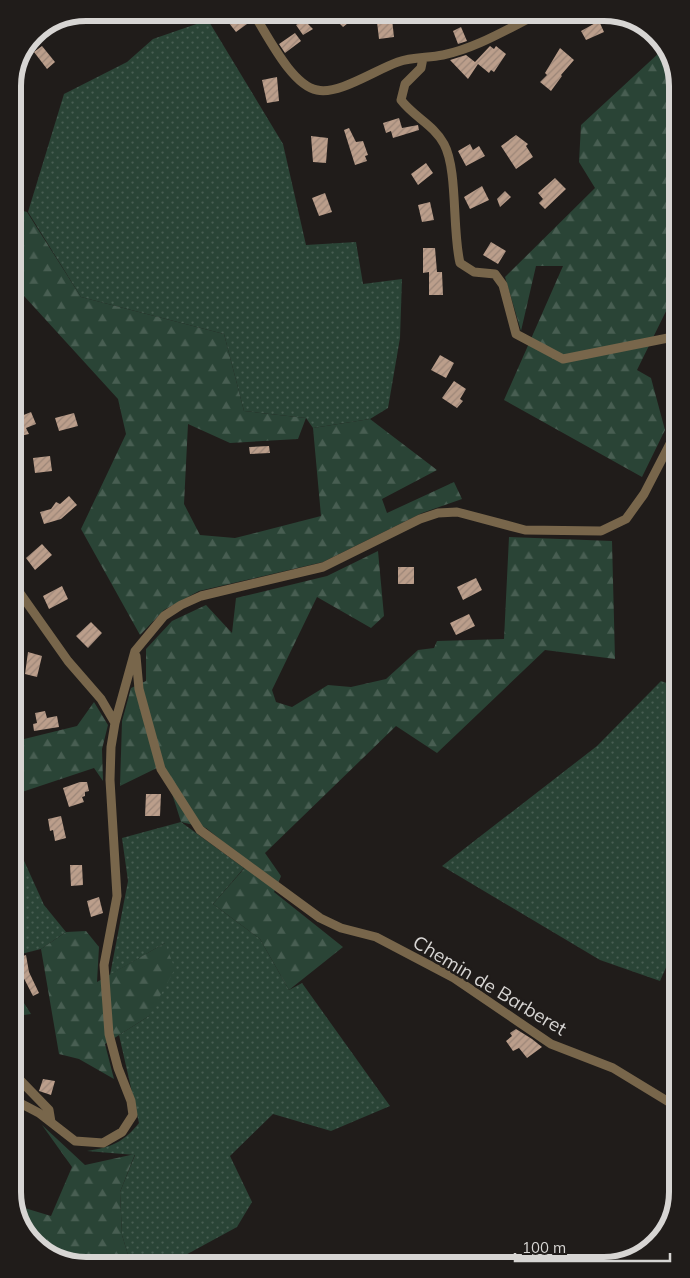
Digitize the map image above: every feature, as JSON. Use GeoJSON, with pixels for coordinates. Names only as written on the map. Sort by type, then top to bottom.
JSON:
{"type":"FeatureCollection","features":[{"type":"Feature","properties":{"kind":"street"},"geometry":{"type":"LineString","coordinates":[[259,21],[291,74],[316,90],[338,90],[364,76],[400,61],[444,55],[481,42],[524,21]]}},
{"type":"Feature","properties":{"kind":"street"},"geometry":{"type":"LineString","coordinates":[[423,58],[421,68],[405,84],[401,100],[411,114],[430,126],[444,144],[451,164],[455,242],[460,263],[474,272],[495,274],[503,286],[516,334],[563,359],[669,339]]}},
{"type":"Feature","properties":{"kind":"street"},"geometry":{"type":"LineString","coordinates":[[21,1104],[51,1122],[75,1141],[103,1143],[122,1132],[133,1115],[131,1101],[118,1068],[105,1001],[104,965],[117,896],[110,780],[115,723],[135,651],[164,616],[181,604],[201,596],[323,567],[420,519],[438,513],[457,512],[525,530],[601,531],[626,519],[644,494],[669,446]]}},
{"type":"Feature","properties":{"kind":"street"},"geometry":{"type":"LineString","coordinates":[[21,594],[68,661],[101,699],[115,723]]}},
{"type":"Feature","properties":{"kind":"street","name":"Chemin de Barberet"},"geometry":{"type":"LineString","coordinates":[[135,651],[139,689],[161,769],[200,830],[320,918],[341,928],[376,937],[454,978],[552,1044],[613,1068],[669,1103]]}},
{"type":"Feature","properties":{"kind":"street"},"geometry":{"type":"LineString","coordinates":[[21,1081],[49,1110],[51,1122]]}},
{"type":"Feature","properties":{"kind":"green space"},"geometry":{"type":"Polygon","coordinates":[[[209,21],[283,144],[306,245],[356,242],[363,284],[402,279],[400,338],[388,408],[370,419],[313,428],[306,418],[244,411],[224,334],[81,297],[28,212],[64,94],[127,62],[153,39],[209,21]]]}},
{"type":"Feature","properties":{"kind":"green space"},"geometry":{"type":"Polygon","coordinates":[[[659,53],[668,73],[669,86],[669,305],[637,370],[651,378],[665,430],[642,477],[504,400],[563,266],[536,266],[521,331],[505,277],[595,188],[579,162],[581,125],[659,53]]]}},
{"type":"Feature","properties":{"kind":"green space"},"geometry":{"type":"Polygon","coordinates":[[[21,210],[27,212],[81,297],[224,334],[244,411],[306,418],[298,439],[230,443],[188,424],[184,504],[200,535],[235,538],[321,516],[313,428],[370,419],[437,470],[382,499],[387,513],[454,482],[462,499],[422,513],[323,562],[199,591],[164,610],[140,635],[81,529],[126,434],[118,399],[21,293],[21,210]]]}},
{"type":"Feature","properties":{"kind":"green space"},"geometry":{"type":"Polygon","coordinates":[[[509,537],[612,541],[615,659],[545,650],[437,753],[396,726],[265,853],[281,876],[274,892],[343,947],[289,990],[260,939],[213,904],[249,863],[206,828],[181,822],[163,765],[120,786],[122,721],[131,688],[146,681],[146,649],[172,621],[206,605],[232,633],[236,598],[327,576],[378,551],[384,616],[371,628],[317,597],[272,690],[276,702],[292,707],[328,685],[351,687],[386,679],[418,650],[434,648],[437,641],[504,639],[509,537]]]}},
{"type":"Feature","properties":{"kind":"green space"},"geometry":{"type":"Polygon","coordinates":[[[661,681],[669,684],[669,961],[660,981],[600,960],[442,866],[597,746],[661,681]]]}},
{"type":"Feature","properties":{"kind":"green space"},"geometry":{"type":"Polygon","coordinates":[[[94,702],[108,725],[102,749],[103,781],[94,768],[21,792],[21,740],[77,726],[94,702]]]}},
{"type":"Feature","properties":{"kind":"green space"},"geometry":{"type":"Polygon","coordinates":[[[181,822],[244,868],[213,904],[260,939],[289,990],[302,983],[390,1106],[331,1131],[273,1114],[230,1156],[252,1202],[237,1227],[182,1257],[129,1257],[122,1235],[120,1192],[135,1155],[87,1151],[103,1148],[122,1140],[139,1123],[119,1035],[149,1016],[165,943],[110,975],[128,881],[122,838],[181,822]]]}},
{"type":"Feature","properties":{"kind":"green space"},"geometry":{"type":"Polygon","coordinates":[[[21,854],[44,905],[66,932],[41,949],[21,954],[21,854]]]}},
{"type":"Feature","properties":{"kind":"green space"},"geometry":{"type":"Polygon","coordinates":[[[86,931],[99,947],[97,982],[165,943],[175,969],[149,1016],[105,1044],[114,1079],[79,1059],[59,1054],[41,949],[66,932],[86,931]]]}},
{"type":"Feature","properties":{"kind":"green space"},"geometry":{"type":"Polygon","coordinates":[[[21,998],[31,1014],[21,1015],[21,998]]]}},
{"type":"Feature","properties":{"kind":"green space"},"geometry":{"type":"Polygon","coordinates":[[[42,1125],[85,1165],[135,1154],[120,1192],[122,1235],[129,1257],[73,1256],[50,1246],[32,1228],[23,1207],[51,1216],[72,1167],[42,1125]]]}},
{"type":"Feature","properties":{"kind":"building"},"geometry":{"type":"Polygon","coordinates":[[[227,21],[245,21],[247,24],[236,32],[227,21]]]}},
{"type":"Feature","properties":{"kind":"building"},"geometry":{"type":"Polygon","coordinates":[[[305,21],[313,29],[303,35],[296,25],[305,21]]]}},
{"type":"Feature","properties":{"kind":"building"},"geometry":{"type":"Polygon","coordinates":[[[337,21],[351,21],[343,27],[337,21]]]}},
{"type":"Feature","properties":{"kind":"building"},"geometry":{"type":"Polygon","coordinates":[[[392,21],[394,37],[379,39],[377,22],[392,21]]]}},
{"type":"Feature","properties":{"kind":"building"},"geometry":{"type":"Polygon","coordinates":[[[599,21],[604,32],[586,40],[581,31],[599,21]]]}},
{"type":"Feature","properties":{"kind":"building"},"geometry":{"type":"Polygon","coordinates":[[[461,27],[467,41],[458,44],[453,31],[461,27]]]}},
{"type":"Feature","properties":{"kind":"building"},"geometry":{"type":"Polygon","coordinates":[[[295,33],[301,41],[285,53],[279,44],[295,33]]]}},
{"type":"Feature","properties":{"kind":"building"},"geometry":{"type":"Polygon","coordinates":[[[42,46],[55,62],[47,69],[34,52],[42,46]]]}},
{"type":"Feature","properties":{"kind":"building"},"geometry":{"type":"Polygon","coordinates":[[[490,46],[494,49],[496,46],[506,54],[494,72],[491,70],[489,73],[478,64],[468,79],[450,60],[466,55],[475,62],[490,46]]]}},
{"type":"Feature","properties":{"kind":"building"},"geometry":{"type":"Polygon","coordinates":[[[560,48],[574,60],[561,75],[551,91],[540,82],[547,75],[545,73],[560,48]]]}},
{"type":"Feature","properties":{"kind":"building"},"geometry":{"type":"Polygon","coordinates":[[[277,77],[279,101],[267,103],[262,80],[277,77]]]}},
{"type":"Feature","properties":{"kind":"building"},"geometry":{"type":"Polygon","coordinates":[[[399,118],[402,128],[418,125],[419,130],[393,138],[391,131],[386,133],[383,123],[399,118]]]}},
{"type":"Feature","properties":{"kind":"building"},"geometry":{"type":"Polygon","coordinates":[[[349,128],[356,142],[363,141],[368,155],[365,156],[367,161],[355,165],[344,130],[349,128]]]}},
{"type":"Feature","properties":{"kind":"building"},"geometry":{"type":"Polygon","coordinates":[[[516,135],[528,144],[526,146],[533,157],[516,169],[501,146],[516,135]]]}},
{"type":"Feature","properties":{"kind":"building"},"geometry":{"type":"Polygon","coordinates":[[[311,136],[328,138],[326,163],[313,162],[311,136]]]}},
{"type":"Feature","properties":{"kind":"building"},"geometry":{"type":"Polygon","coordinates":[[[470,144],[473,150],[479,146],[485,156],[466,166],[458,151],[470,144]]]}},
{"type":"Feature","properties":{"kind":"building"},"geometry":{"type":"Polygon","coordinates":[[[426,163],[433,173],[418,185],[411,174],[426,163]]]}},
{"type":"Feature","properties":{"kind":"building"},"geometry":{"type":"Polygon","coordinates":[[[555,178],[566,189],[545,209],[539,203],[543,199],[538,193],[555,178]]]}},
{"type":"Feature","properties":{"kind":"building"},"geometry":{"type":"Polygon","coordinates":[[[482,186],[489,200],[470,209],[464,197],[482,186]]]}},
{"type":"Feature","properties":{"kind":"building"},"geometry":{"type":"Polygon","coordinates":[[[505,191],[511,197],[500,207],[497,199],[505,191]]]}},
{"type":"Feature","properties":{"kind":"building"},"geometry":{"type":"Polygon","coordinates":[[[325,193],[332,212],[319,216],[312,198],[325,193]]]}},
{"type":"Feature","properties":{"kind":"building"},"geometry":{"type":"Polygon","coordinates":[[[430,202],[434,220],[422,222],[418,205],[430,202]]]}},
{"type":"Feature","properties":{"kind":"building"},"geometry":{"type":"Polygon","coordinates":[[[491,242],[506,251],[498,264],[483,255],[491,242]]]}},
{"type":"Feature","properties":{"kind":"building"},"geometry":{"type":"Polygon","coordinates":[[[423,248],[435,248],[437,272],[442,272],[443,295],[429,295],[429,272],[423,273],[423,248]]]}},
{"type":"Feature","properties":{"kind":"building"},"geometry":{"type":"Polygon","coordinates":[[[440,355],[454,363],[446,378],[431,370],[440,355]]]}},
{"type":"Feature","properties":{"kind":"building"},"geometry":{"type":"Polygon","coordinates":[[[454,381],[466,389],[460,399],[463,401],[457,408],[442,398],[454,381]]]}},
{"type":"Feature","properties":{"kind":"building"},"geometry":{"type":"Polygon","coordinates":[[[31,412],[36,424],[26,428],[29,434],[21,436],[21,416],[31,412]]]}},
{"type":"Feature","properties":{"kind":"building"},"geometry":{"type":"Polygon","coordinates":[[[74,413],[78,426],[59,431],[55,418],[74,413]]]}},
{"type":"Feature","properties":{"kind":"building"},"geometry":{"type":"Polygon","coordinates":[[[269,446],[270,453],[250,454],[249,447],[269,446]]]}},
{"type":"Feature","properties":{"kind":"building"},"geometry":{"type":"Polygon","coordinates":[[[50,456],[52,471],[35,473],[33,458],[50,456]]]}},
{"type":"Feature","properties":{"kind":"building"},"geometry":{"type":"Polygon","coordinates":[[[69,496],[77,505],[61,519],[44,524],[40,512],[51,509],[56,502],[60,504],[69,496]]]}},
{"type":"Feature","properties":{"kind":"building"},"geometry":{"type":"Polygon","coordinates":[[[42,544],[52,555],[35,570],[26,558],[42,544]]]}},
{"type":"Feature","properties":{"kind":"building"},"geometry":{"type":"Polygon","coordinates":[[[398,567],[414,567],[414,584],[398,584],[398,567]]]}},
{"type":"Feature","properties":{"kind":"building"},"geometry":{"type":"Polygon","coordinates":[[[476,578],[482,590],[463,600],[457,587],[476,578]]]}},
{"type":"Feature","properties":{"kind":"building"},"geometry":{"type":"Polygon","coordinates":[[[62,586],[68,599],[49,609],[43,596],[62,586]]]}},
{"type":"Feature","properties":{"kind":"building"},"geometry":{"type":"Polygon","coordinates":[[[469,614],[475,626],[456,635],[450,623],[469,614]]]}},
{"type":"Feature","properties":{"kind":"building"},"geometry":{"type":"Polygon","coordinates":[[[91,622],[102,633],[88,648],[76,636],[91,622]]]}},
{"type":"Feature","properties":{"kind":"building"},"geometry":{"type":"Polygon","coordinates":[[[28,652],[42,656],[37,677],[25,674],[28,652]]]}},
{"type":"Feature","properties":{"kind":"building"},"geometry":{"type":"Polygon","coordinates":[[[45,711],[47,718],[57,716],[59,727],[34,731],[33,724],[37,723],[35,713],[45,711]]]}},
{"type":"Feature","properties":{"kind":"building"},"geometry":{"type":"Polygon","coordinates":[[[80,782],[87,782],[89,791],[85,792],[85,796],[82,797],[84,802],[69,807],[63,788],[80,782]]]}},
{"type":"Feature","properties":{"kind":"building"},"geometry":{"type":"Polygon","coordinates":[[[146,794],[161,794],[160,816],[145,816],[146,794]]]}},
{"type":"Feature","properties":{"kind":"building"},"geometry":{"type":"Polygon","coordinates":[[[61,816],[66,838],[55,841],[53,830],[50,831],[48,819],[61,816]]]}},
{"type":"Feature","properties":{"kind":"building"},"geometry":{"type":"Polygon","coordinates":[[[70,865],[82,865],[83,885],[71,886],[70,865]]]}},
{"type":"Feature","properties":{"kind":"building"},"geometry":{"type":"Polygon","coordinates":[[[99,897],[103,913],[91,917],[87,901],[99,897]]]}},
{"type":"Feature","properties":{"kind":"building"},"geometry":{"type":"Polygon","coordinates":[[[26,955],[29,972],[39,993],[33,996],[21,973],[21,957],[26,955]]]}},
{"type":"Feature","properties":{"kind":"building"},"geometry":{"type":"Polygon","coordinates":[[[516,1029],[542,1047],[527,1058],[519,1048],[513,1051],[506,1041],[512,1036],[510,1033],[516,1029]]]}},
{"type":"Feature","properties":{"kind":"building"},"geometry":{"type":"Polygon","coordinates":[[[43,1079],[55,1081],[51,1095],[39,1091],[43,1079]]]}}]}
